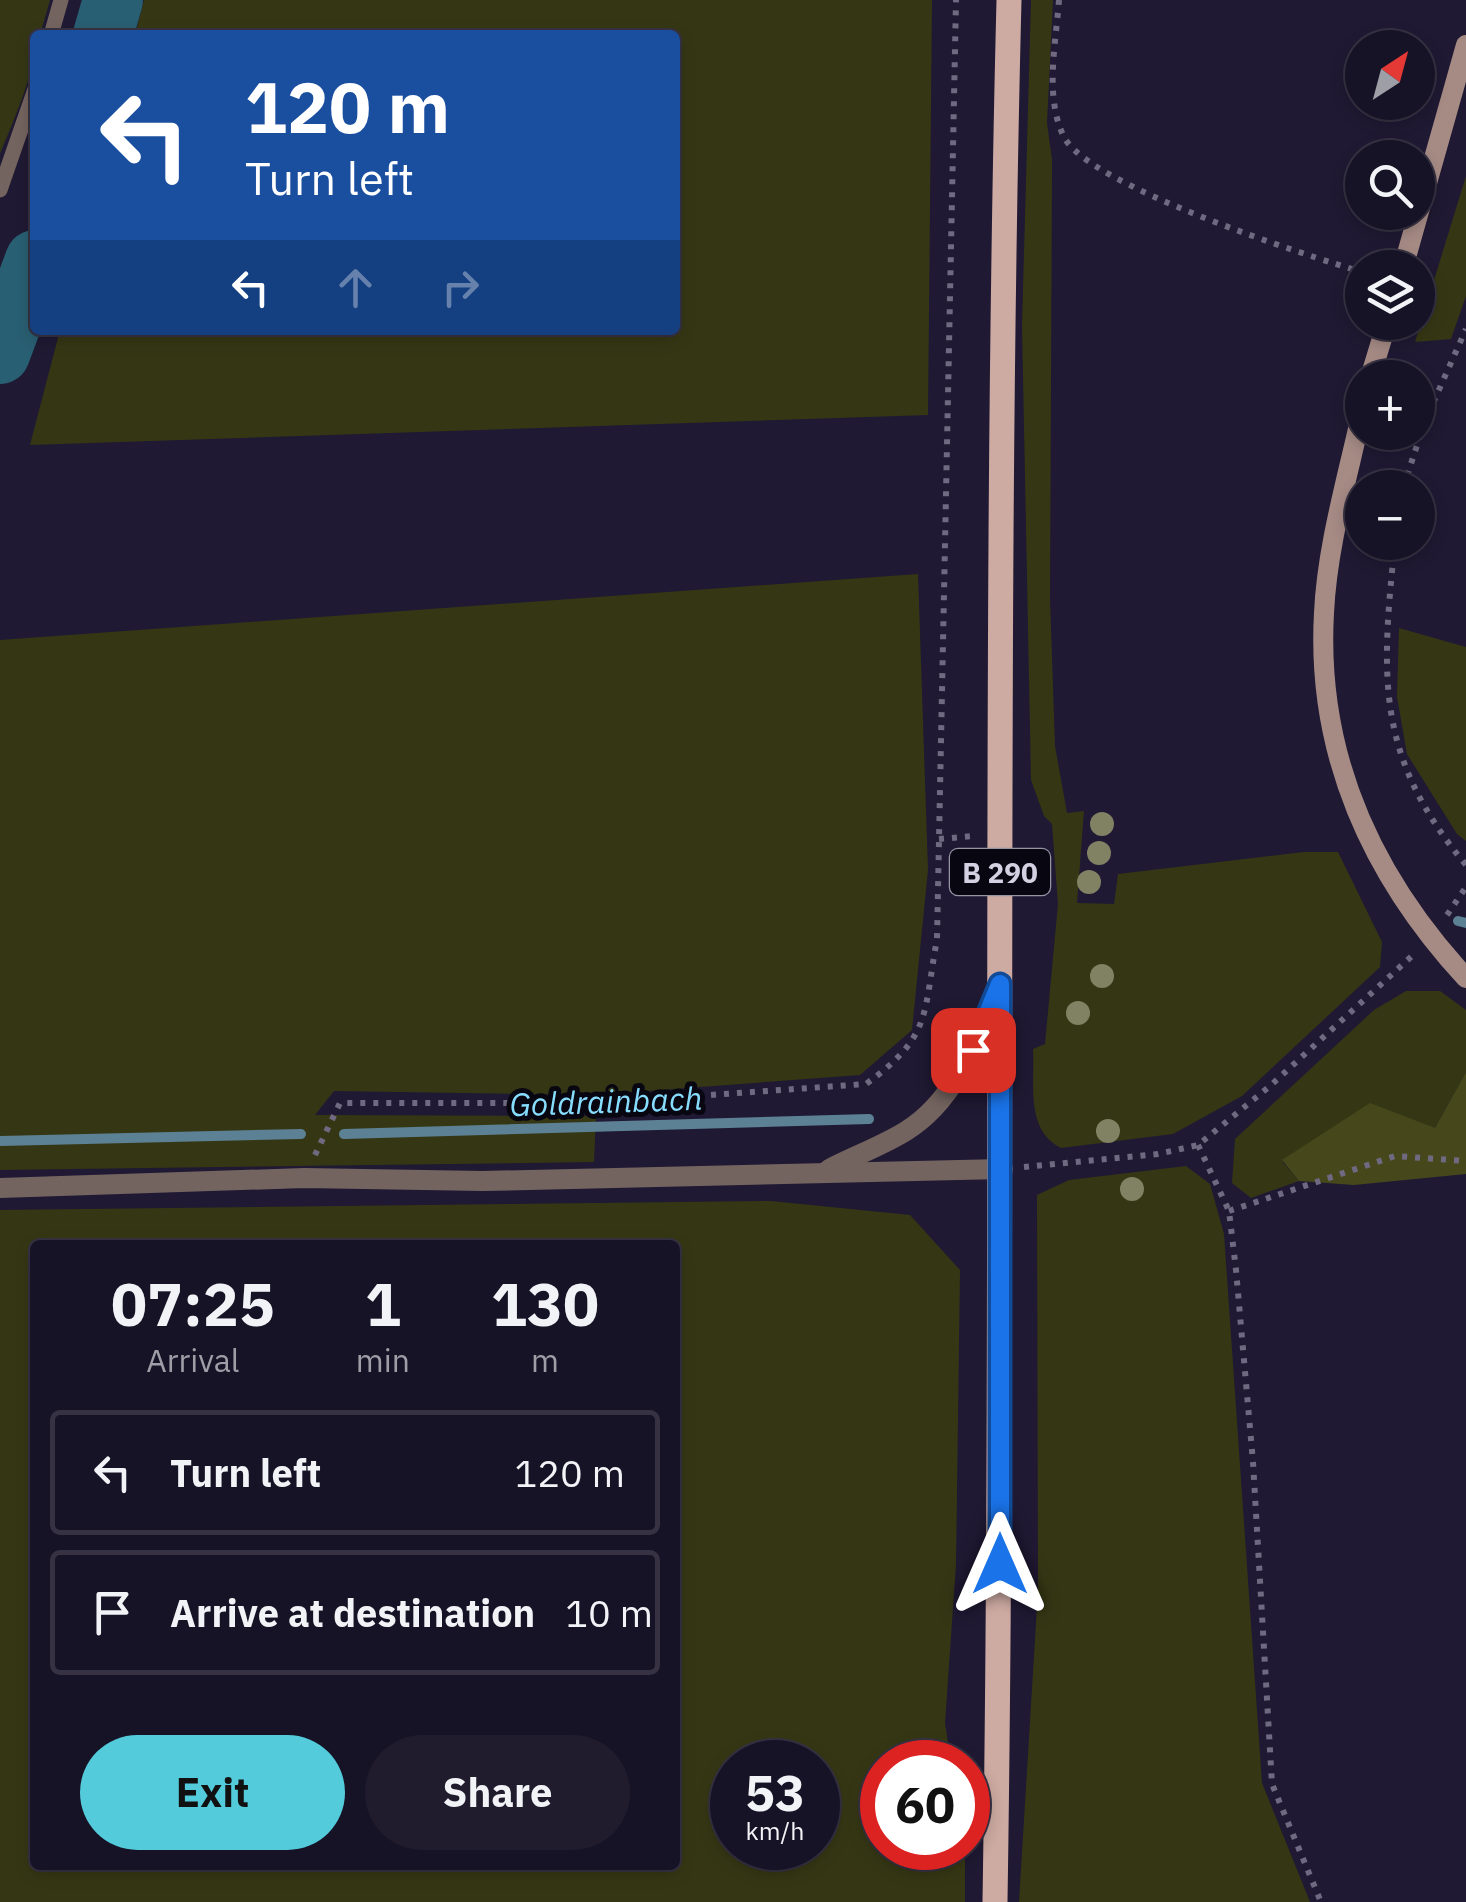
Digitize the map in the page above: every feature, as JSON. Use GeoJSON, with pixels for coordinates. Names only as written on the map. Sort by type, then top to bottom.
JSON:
{"type":"FeatureCollection","features":[{"type":"Feature","properties":{"kind":"main road","name":"B 290"},"geometry":{"type":"LineString","coordinates":[[995,1902],[1002,1169],[1000,574],[1009,0]]}},
{"type":"Feature","properties":{"kind":"street"},"geometry":{"type":"LineString","coordinates":[[1408,250],[1466,45]]}},
{"type":"Feature","properties":{"kind":"street"},"geometry":{"type":"LineString","coordinates":[[1355,450],[1324,610],[1324,672],[1342,768],[1353,806],[1376,857],[1430,938],[1466,978]]}},
{"type":"Feature","properties":{"kind":"street"},"geometry":{"type":"LineString","coordinates":[[822,1172],[907,1131],[938,1104],[973,1050],[1000,984]]}},
{"type":"Feature","properties":{"kind":"street"},"geometry":{"type":"LineString","coordinates":[[0,1188],[304,1178],[483,1181],[1002,1169]]}},
{"type":"Feature","properties":{"kind":"lane"},"geometry":{"type":"LineString","coordinates":[[52,30],[61,0]]}},
{"type":"Feature","properties":{"kind":"lane"},"geometry":{"type":"LineString","coordinates":[[0,190],[30,103]]}},
{"type":"Feature","properties":{"kind":"path"},"geometry":{"type":"LineString","coordinates":[[304,1178],[340,1103],[598,1102],[866,1084],[899,1060],[920,1033],[937,940],[956,0]]}},
{"type":"Feature","properties":{"kind":"path"},"geometry":{"type":"LineString","coordinates":[[1059,0],[1055,107],[1062,134],[1087,164],[1262,241],[1345,267]]}},
{"type":"Feature","properties":{"kind":"path"},"geometry":{"type":"LineString","coordinates":[[1409,470],[1425,421],[1466,329]]}},
{"type":"Feature","properties":{"kind":"path"},"geometry":{"type":"LineString","coordinates":[[1393,560],[1386,625],[1388,710],[1409,780],[1466,865]]}},
{"type":"Feature","properties":{"kind":"path"},"geometry":{"type":"LineString","coordinates":[[1002,1169],[1158,1154],[1198,1145],[1270,1086],[1430,938]]}},
{"type":"Feature","properties":{"kind":"path"},"geometry":{"type":"LineString","coordinates":[[1198,1145],[1229,1212],[1253,1462],[1272,1784],[1321,1902]]}},
{"type":"Feature","properties":{"kind":"path"},"geometry":{"type":"LineString","coordinates":[[1229,1212],[1395,1156],[1466,1161]]}},
{"type":"Feature","properties":{"kind":"green space"},"geometry":{"type":"Polygon","coordinates":[[[0,0],[50,0],[41,30],[30,30],[30,73],[0,154],[0,0]]]}},
{"type":"Feature","properties":{"kind":"green space"},"geometry":{"type":"Polygon","coordinates":[[[144,0],[932,0],[928,415],[30,445],[59,335],[680,335],[680,30],[136,30],[144,0]]]}},
{"type":"Feature","properties":{"kind":"green space"},"geometry":{"type":"Polygon","coordinates":[[[1031,0],[1053,0],[1047,123],[1052,160],[1050,599],[1055,746],[1067,813],[1084,811],[1077,903],[1114,904],[1118,874],[1304,852],[1338,852],[1382,942],[1380,967],[1242,1096],[1173,1134],[1061,1148],[1042,1130],[1033,1092],[1033,1049],[1045,1044],[1058,904],[1052,824],[1044,816],[1031,780],[1022,325],[1031,0]]]}},
{"type":"Feature","properties":{"kind":"green space"},"geometry":{"type":"Polygon","coordinates":[[[1466,176],[1466,296],[1451,339],[1415,342],[1435,340],[1435,277],[1466,176]]]}},
{"type":"Feature","properties":{"kind":"green space"},"geometry":{"type":"Polygon","coordinates":[[[918,574],[928,870],[912,1030],[860,1075],[594,1095],[334,1091],[315,1115],[596,1116],[594,1162],[0,1170],[0,640],[918,574]]]}},
{"type":"Feature","properties":{"kind":"green space"},"geometry":{"type":"Polygon","coordinates":[[[1399,628],[1466,647],[1466,841],[1457,834],[1407,754],[1397,697],[1399,628]]]}},
{"type":"Feature","properties":{"kind":"green space"},"geometry":{"type":"Polygon","coordinates":[[[1406,991],[1440,991],[1466,1010],[1466,1072],[1435,1128],[1282,1161],[1299,1181],[1251,1198],[1232,1183],[1235,1139],[1374,1010],[1406,991]]]}},
{"type":"Feature","properties":{"kind":"green space"},"geometry":{"type":"Polygon","coordinates":[[[1466,1072],[1466,1174],[1354,1185],[1299,1181],[1282,1160],[1370,1103],[1435,1128],[1466,1072]]]}},
{"type":"Feature","properties":{"kind":"green space"},"geometry":{"type":"Polygon","coordinates":[[[1186,1166],[1210,1184],[1224,1234],[1262,1783],[1310,1902],[1019,1902],[1038,1590],[1037,1195],[1069,1180],[1186,1166]]]}},
{"type":"Feature","properties":{"kind":"green space"},"geometry":{"type":"Polygon","coordinates":[[[771,1201],[910,1215],[960,1270],[956,1564],[945,1723],[948,1740],[860,1740],[860,1870],[965,1870],[965,1902],[0,1902],[0,1210],[771,1201]]]}},
{"type":"Feature","properties":{"kind":"waterway"},"geometry":{"type":"LineString","coordinates":[[104,30],[113,0]]}},
{"type":"Feature","properties":{"kind":"waterway"},"geometry":{"type":"LineString","coordinates":[[0,354],[30,273]]}},
{"type":"Feature","properties":{"kind":"waterway","name":"Goldrainbach"},"geometry":{"type":"LineString","coordinates":[[1458,921],[1466,923]]}},
{"type":"Feature","properties":{"kind":"waterway","name":"Goldrainbach"},"geometry":{"type":"LineString","coordinates":[[344,1134],[869,1119]]}},
{"type":"Feature","properties":{"kind":"waterway","name":"Goldrainbach"},"geometry":{"type":"LineString","coordinates":[[0,1141],[301,1134]]}},
{"type":"Feature","properties":{"kind":"route"},"geometry":{"type":"LineString","coordinates":[[973,1050],[1000,984],[1000,1564]]}}]}
